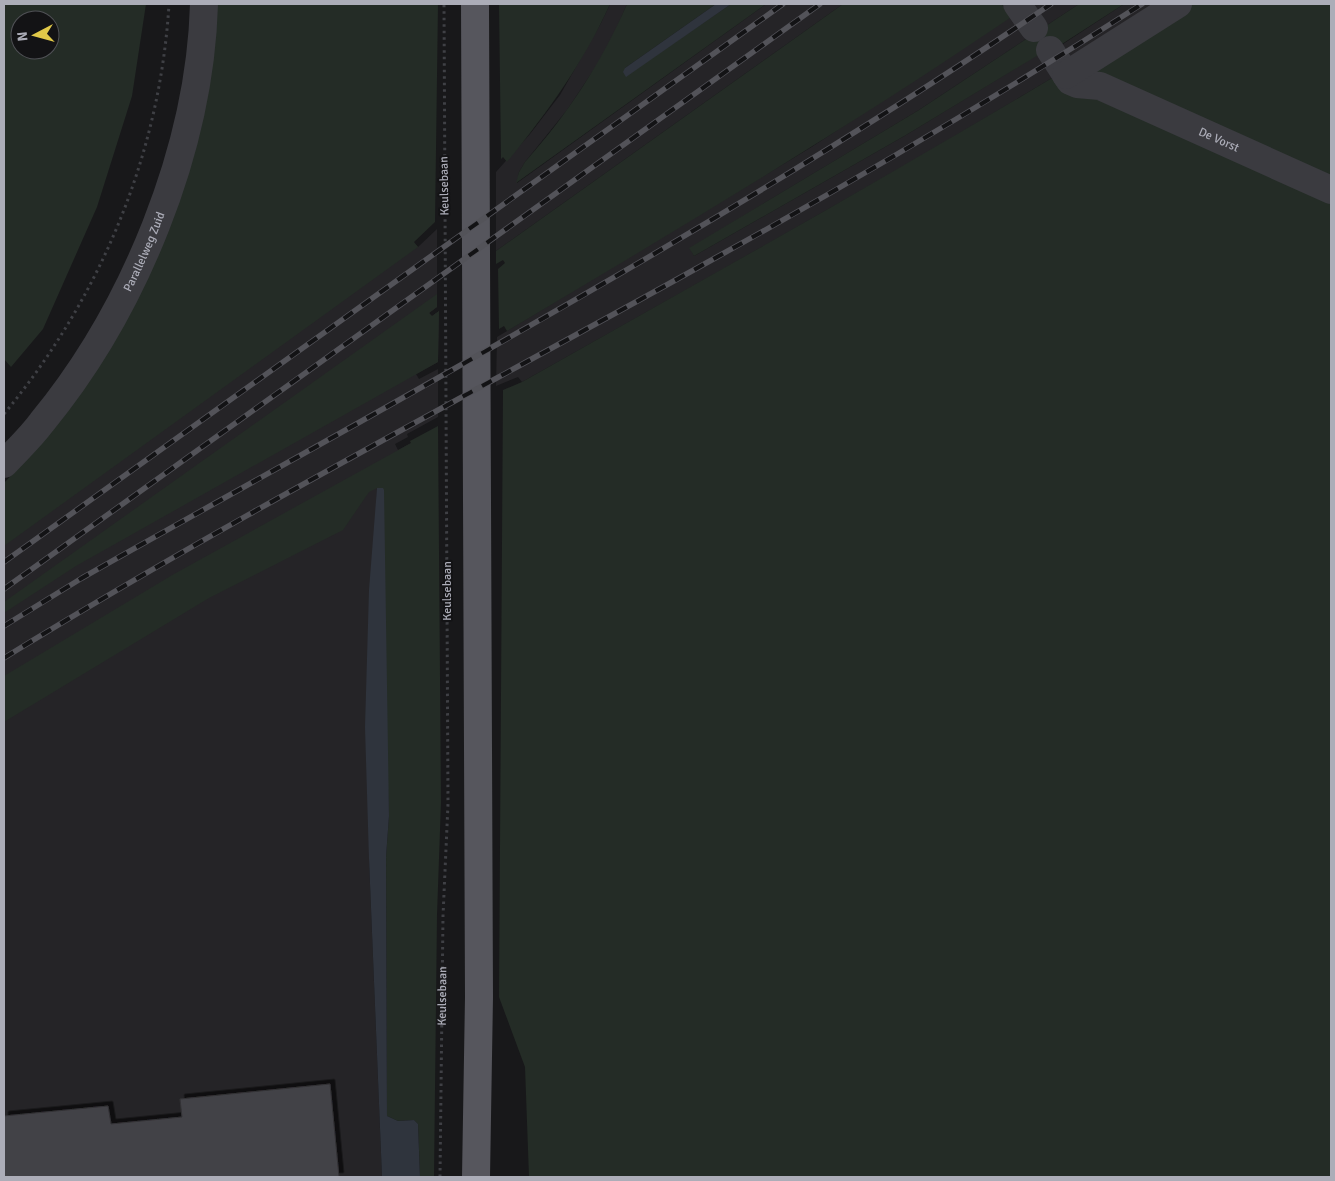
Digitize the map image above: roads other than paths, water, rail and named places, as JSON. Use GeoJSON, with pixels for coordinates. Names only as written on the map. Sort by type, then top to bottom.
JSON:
{"type":"FeatureCollection","features":[{"type":"Feature","properties":{"kind":"main road"},"geometry":{"type":"LineString","coordinates":[[475,4],[479,997],[476,1177]]}},
{"type":"Feature","properties":{"kind":"street","name":"Parallelweg Zuid"},"geometry":{"type":"LineString","coordinates":[[4,464],[42,423],[73,381],[123,295],[151,237],[172,181],[188,120],[198,72],[204,4]]}},
{"type":"Feature","properties":{"kind":"street"},"geometry":{"type":"LineString","coordinates":[[1016,4],[1034,28]]}},
{"type":"Feature","properties":{"kind":"street"},"geometry":{"type":"LineString","coordinates":[[1050,50],[1066,75],[1178,4]]}},
{"type":"Feature","properties":{"kind":"street","name":"De Vorst"},"geometry":{"type":"LineString","coordinates":[[1066,75],[1074,83],[1094,84],[1106,88],[1331,190]]}},
{"type":"Feature","properties":{"kind":"railway"},"geometry":{"type":"LineString","coordinates":[[4,562],[783,4]]}},
{"type":"Feature","properties":{"kind":"railway"},"geometry":{"type":"LineString","coordinates":[[4,589],[820,4]]}},
{"type":"Feature","properties":{"kind":"railway"},"geometry":{"type":"LineString","coordinates":[[4,626],[82,578],[451,371],[694,230],[934,82],[1051,4]]}},
{"type":"Feature","properties":{"kind":"railway"},"geometry":{"type":"LineString","coordinates":[[4,658],[91,605],[269,503],[628,307],[825,196],[984,102],[1142,4]]}}]}
